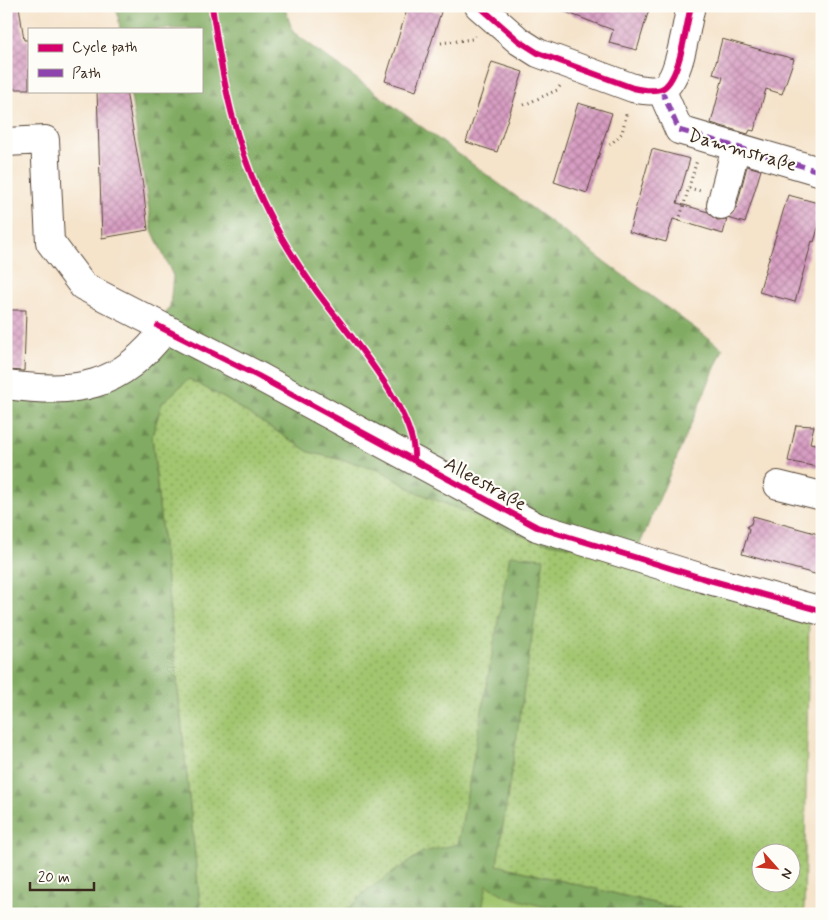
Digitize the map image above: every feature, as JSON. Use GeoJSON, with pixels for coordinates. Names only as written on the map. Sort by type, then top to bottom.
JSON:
{"type":"FeatureCollection","features":[{"type":"Feature","properties":{"kind":"street"},"geometry":{"type":"LineString","coordinates":[[479,6],[519,42],[538,53],[633,88],[647,91],[661,89],[672,80],[690,6]]}},
{"type":"Feature","properties":{"kind":"street","name":"Dammstraße"},"geometry":{"type":"LineString","coordinates":[[661,89],[679,130],[822,172]]}},
{"type":"Feature","properties":{"kind":"street","name":"Alleestraße"},"geometry":{"type":"LineString","coordinates":[[6,142],[45,140],[50,242],[83,286],[258,376],[537,527],[702,578],[822,611]]}},
{"type":"Feature","properties":{"kind":"street"},"geometry":{"type":"LineString","coordinates":[[721,205],[736,147]]}},
{"type":"Feature","properties":{"kind":"street"},"geometry":{"type":"LineString","coordinates":[[6,385],[33,388],[75,388],[96,384],[130,366],[150,349],[162,328]]}},
{"type":"Feature","properties":{"kind":"street"},"geometry":{"type":"LineString","coordinates":[[778,486],[822,496]]}},
{"type":"Feature","properties":{"kind":"path"},"geometry":{"type":"LineString","coordinates":[[441,43],[472,39]]}},
{"type":"Feature","properties":{"kind":"path"},"geometry":{"type":"LineString","coordinates":[[610,146],[622,133],[633,88]]}},
{"type":"Feature","properties":{"kind":"path"},"geometry":{"type":"LineString","coordinates":[[524,105],[557,90]]}},
{"type":"Feature","properties":{"kind":"path"},"geometry":{"type":"LineString","coordinates":[[679,221],[704,138]]}},
{"type":"Feature","properties":{"kind":"green space"},"geometry":{"type":"Polygon","coordinates":[[[113,6],[284,6],[293,32],[723,349],[634,558],[534,540],[416,492],[379,469],[309,452],[224,398],[189,379],[162,403],[152,436],[201,914],[6,914],[6,379],[95,375],[144,343],[162,321],[170,306],[173,276],[152,230],[130,92],[202,92],[202,28],[120,28],[118,14],[113,6]]]}},
{"type":"Feature","properties":{"kind":"green space"},"geometry":{"type":"Polygon","coordinates":[[[189,379],[224,398],[309,452],[379,469],[416,492],[809,614],[804,914],[699,914],[497,865],[366,891],[344,914],[201,914],[152,436],[162,403],[189,379]]]}},
{"type":"Feature","properties":{"kind":"green space"},"geometry":{"type":"Polygon","coordinates":[[[510,555],[544,558],[497,865],[699,914],[569,914],[505,896],[487,885],[481,914],[344,914],[366,891],[423,852],[458,844],[510,555]]]}},
{"type":"Feature","properties":{"kind":"green space"},"geometry":{"type":"Polygon","coordinates":[[[487,885],[505,896],[569,914],[481,914],[487,885]]]}},
{"type":"Feature","properties":{"kind":"building"},"geometry":{"type":"Polygon","coordinates":[[[6,6],[19,6],[24,40],[28,40],[28,89],[6,89],[6,6]]]}},
{"type":"Feature","properties":{"kind":"building"},"geometry":{"type":"Polygon","coordinates":[[[408,6],[421,6],[441,12],[416,91],[385,81],[408,6]]]}},
{"type":"Feature","properties":{"kind":"building"},"geometry":{"type":"Polygon","coordinates":[[[555,6],[650,6],[637,50],[609,43],[613,30],[555,8],[555,6]]]}},
{"type":"Feature","properties":{"kind":"building"},"geometry":{"type":"Polygon","coordinates":[[[722,39],[794,59],[782,94],[766,89],[754,131],[750,130],[748,134],[711,123],[723,77],[713,74],[722,39]]]}},
{"type":"Feature","properties":{"kind":"building"},"geometry":{"type":"Polygon","coordinates":[[[492,62],[523,72],[497,152],[466,142],[492,62]]]}},
{"type":"Feature","properties":{"kind":"building"},"geometry":{"type":"Polygon","coordinates":[[[97,92],[126,92],[143,186],[148,230],[102,238],[97,92]]]}},
{"type":"Feature","properties":{"kind":"building"},"geometry":{"type":"Polygon","coordinates":[[[578,103],[612,113],[587,193],[554,182],[578,103]]]}},
{"type":"Feature","properties":{"kind":"building"},"geometry":{"type":"Polygon","coordinates":[[[652,149],[690,159],[677,203],[708,212],[717,220],[727,219],[723,234],[673,219],[666,242],[629,232],[652,149]]]}},
{"type":"Feature","properties":{"kind":"building"},"geometry":{"type":"Polygon","coordinates":[[[747,166],[761,170],[745,223],[728,218],[736,209],[747,166]]]}},
{"type":"Feature","properties":{"kind":"building"},"geometry":{"type":"Polygon","coordinates":[[[788,195],[822,204],[822,214],[814,242],[812,241],[795,302],[759,292],[788,195]]]}},
{"type":"Feature","properties":{"kind":"building"},"geometry":{"type":"Polygon","coordinates":[[[6,310],[26,310],[24,371],[6,370],[6,310]]]}},
{"type":"Feature","properties":{"kind":"building"},"geometry":{"type":"Polygon","coordinates":[[[796,425],[814,426],[810,443],[822,445],[822,468],[788,461],[796,425]]]}},
{"type":"Feature","properties":{"kind":"building"},"geometry":{"type":"Polygon","coordinates":[[[753,516],[822,535],[822,576],[742,554],[749,530],[747,526],[751,524],[753,516]]]}},
{"type":"Feature","properties":{"kind":"marked path"},"geometry":{"type":"LineString","coordinates":[[661,89],[679,130],[822,172]]}},
{"type":"Feature","properties":{"kind":"cycle path"},"geometry":{"type":"LineString","coordinates":[[212,6],[225,86],[239,139],[257,189],[296,262],[377,371],[392,395],[404,418],[412,440],[414,460]]}},
{"type":"Feature","properties":{"kind":"cycle path"},"geometry":{"type":"LineString","coordinates":[[479,6],[519,41],[538,53],[633,88],[651,91],[661,89],[668,84],[673,76],[678,65],[691,6]]}},
{"type":"Feature","properties":{"kind":"cycle path"},"geometry":{"type":"LineString","coordinates":[[158,326],[258,376],[537,527],[702,578],[822,611]]}}]}
